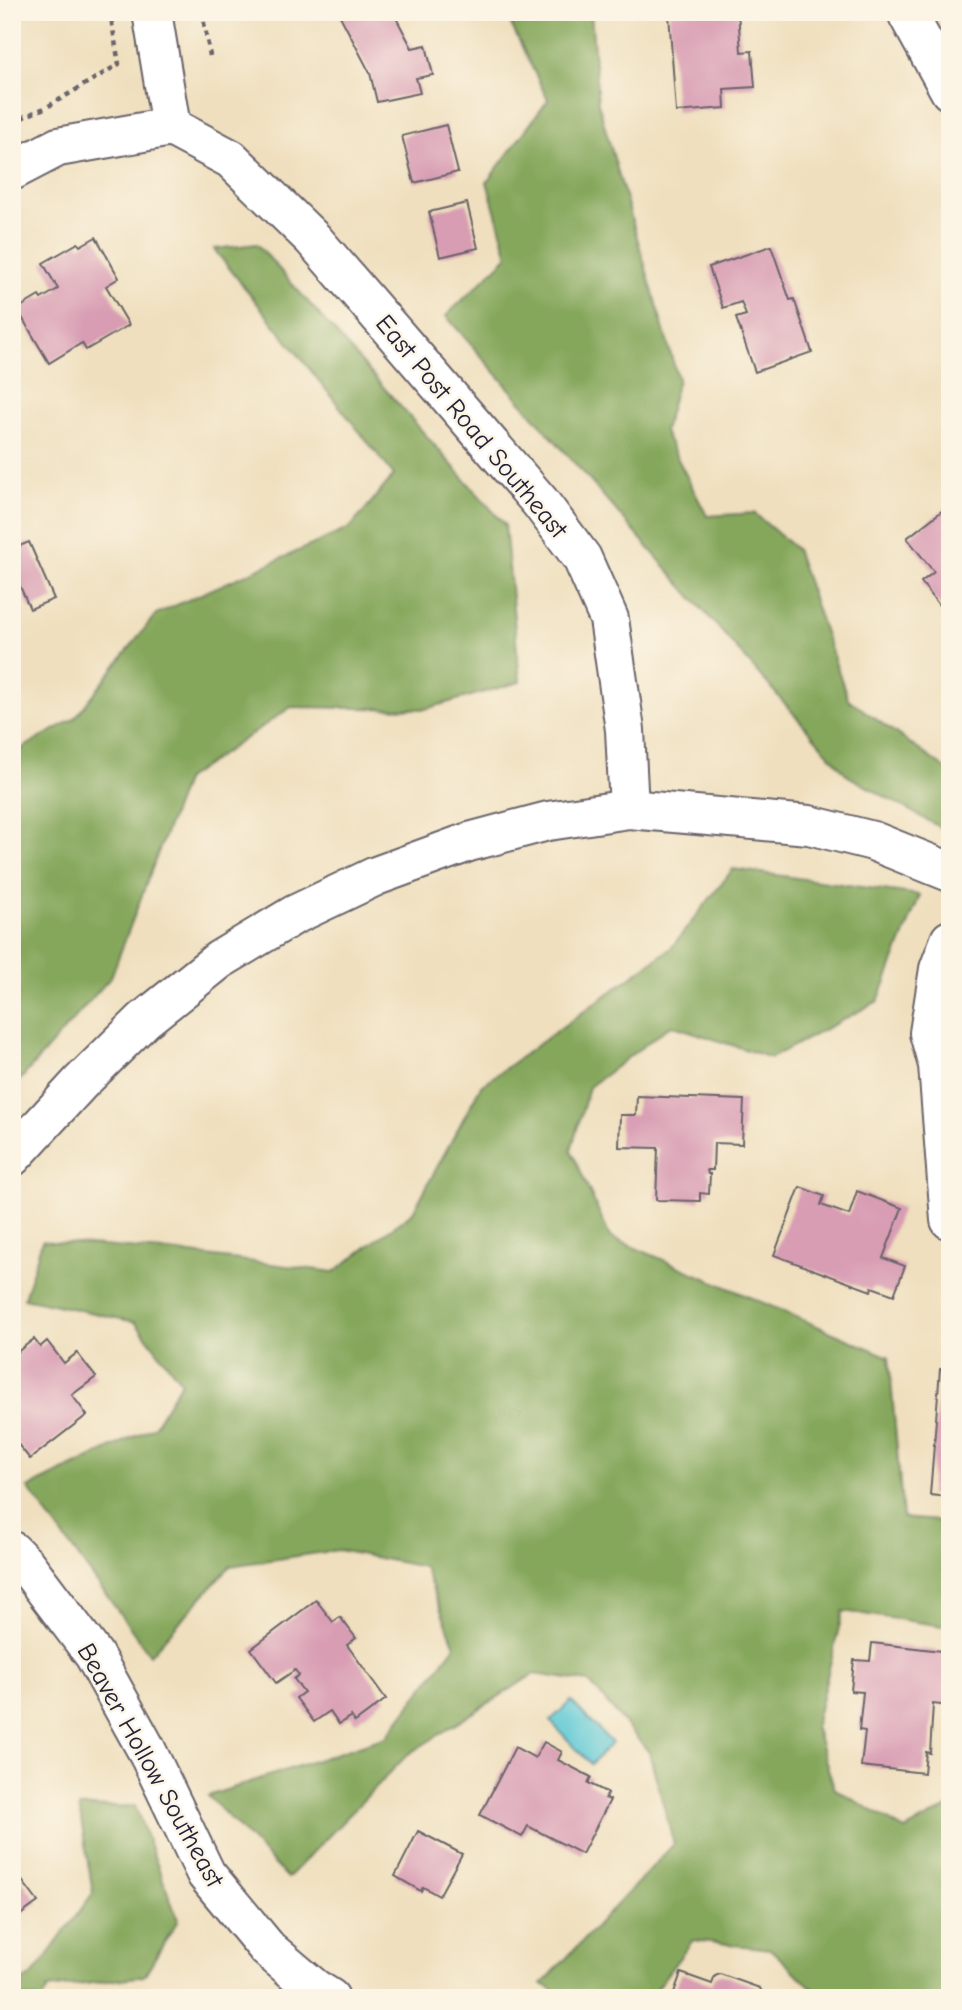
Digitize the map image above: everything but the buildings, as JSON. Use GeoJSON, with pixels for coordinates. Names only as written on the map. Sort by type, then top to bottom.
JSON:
{"type":"FeatureCollection","features":[{"type":"Feature","properties":{"kind":"street"},"geometry":{"type":"LineString","coordinates":[[12,171],[58,147],[170,127],[152,12]]}},
{"type":"Feature","properties":{"kind":"street"},"geometry":{"type":"LineString","coordinates":[[908,15],[950,91]]}},
{"type":"Feature","properties":{"kind":"street","name":"East Post Road Southeast"},"geometry":{"type":"LineString","coordinates":[[170,127],[231,159],[313,239],[540,502],[582,558],[609,619],[625,730],[629,808]]}},
{"type":"Feature","properties":{"kind":"street"},"geometry":{"type":"LineString","coordinates":[[12,1157],[81,1082],[144,1020],[219,960],[294,915],[376,876],[469,842],[548,821],[629,808],[809,825],[873,841],[950,872]]}},
{"type":"Feature","properties":{"kind":"street"},"geometry":{"type":"LineString","coordinates":[[950,940],[940,969],[929,1033],[938,1065],[950,1220]]}},
{"type":"Feature","properties":{"kind":"street","name":"Beaver Hollow Southeast"},"geometry":{"type":"LineString","coordinates":[[12,1550],[94,1655],[146,1749],[206,1874],[268,1948],[314,1988],[330,1998]]}},
{"type":"Feature","properties":{"kind":"path"},"geometry":{"type":"LineString","coordinates":[[12,122],[47,107],[119,64],[110,12]]}},
{"type":"Feature","properties":{"kind":"path"},"geometry":{"type":"LineString","coordinates":[[202,12],[210,55]]}},
{"type":"Feature","properties":{"kind":"green space"},"geometry":{"type":"Polygon","coordinates":[[[505,12],[591,12],[598,103],[678,379],[664,432],[707,516],[754,513],[796,549],[848,699],[950,772],[950,833],[848,776],[446,316],[508,256],[487,182],[548,100],[505,12]]]}},
{"type":"Feature","properties":{"kind":"green space"},"geometry":{"type":"Polygon","coordinates":[[[257,244],[505,525],[520,682],[425,709],[291,707],[186,779],[111,977],[12,1089],[12,754],[75,718],[156,614],[350,528],[394,475],[214,249],[257,244]]]}},
{"type":"Feature","properties":{"kind":"green space"},"geometry":{"type":"Polygon","coordinates":[[[733,869],[920,895],[878,1001],[771,1058],[671,1025],[589,1087],[571,1150],[610,1237],[889,1357],[903,1518],[950,1522],[950,1627],[843,1611],[815,1726],[834,1788],[905,1830],[950,1806],[948,1998],[823,1998],[770,1949],[693,1940],[649,1998],[570,1998],[542,1984],[674,1844],[649,1752],[589,1682],[534,1674],[407,1755],[288,1878],[208,1796],[386,1737],[455,1646],[424,1567],[338,1550],[230,1566],[150,1655],[28,1488],[154,1427],[181,1382],[135,1322],[24,1298],[42,1241],[175,1252],[334,1272],[413,1212],[481,1086],[671,948],[733,869]]]}},
{"type":"Feature","properties":{"kind":"green space"},"geometry":{"type":"Polygon","coordinates":[[[135,1806],[178,1920],[144,1976],[48,1989],[43,1998],[12,1998],[12,1985],[32,1976],[93,1893],[79,1807],[135,1806]]]}},
{"type":"Feature","properties":{"kind":"water"},"geometry":{"type":"Polygon","coordinates":[[[571,1701],[612,1743],[591,1764],[550,1721],[571,1701]]]}}]}
